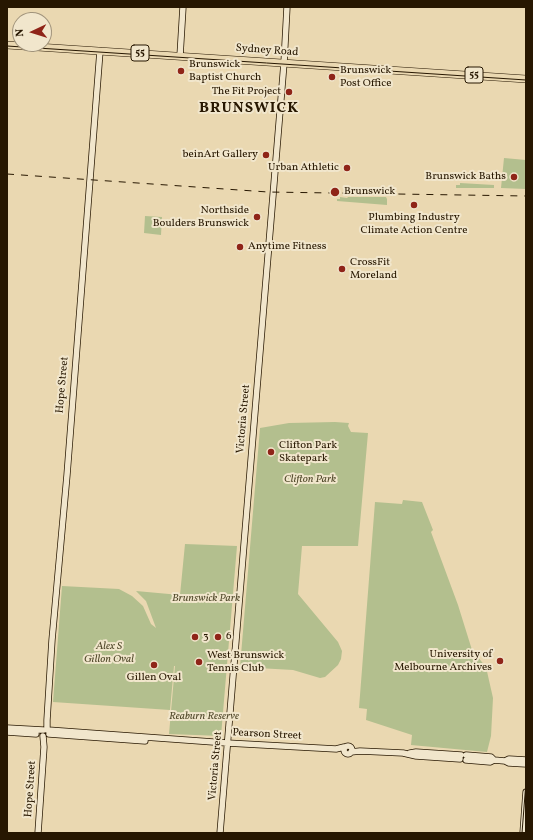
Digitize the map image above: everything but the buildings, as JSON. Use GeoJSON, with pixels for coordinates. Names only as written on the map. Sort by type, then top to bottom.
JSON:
{"type":"FeatureCollection","features":[{"type":"Feature","properties":{"kind":"highway","name":"Sydney Road"},"geometry":{"type":"LineString","coordinates":[[7,45],[526,79]]}},
{"type":"Feature","properties":{"kind":"street"},"geometry":{"type":"LineString","coordinates":[[180,56],[183,7]]}},
{"type":"Feature","properties":{"kind":"street","name":"Victoria Street"},"geometry":{"type":"LineString","coordinates":[[220,833],[284,63],[287,7]]}},
{"type":"Feature","properties":{"kind":"street","name":"Hope Street"},"geometry":{"type":"LineString","coordinates":[[38,833],[100,51]]}},
{"type":"Feature","properties":{"kind":"street","name":"Pearson Street"},"geometry":{"type":"LineString","coordinates":[[7,728],[130,740],[173,740],[336,749],[344,750],[347,754],[351,750],[407,753],[416,756],[463,757],[490,762],[494,760],[505,761]]}},
{"type":"Feature","properties":{"kind":"street","name":"Pearson Street"},"geometry":{"type":"LineString","coordinates":[[7,732],[46,733]]}},
{"type":"Feature","properties":{"kind":"street"},"geometry":{"type":"LineString","coordinates":[[505,761],[509,759],[526,760]]}},
{"type":"Feature","properties":{"kind":"street"},"geometry":{"type":"LineString","coordinates":[[505,761],[509,763],[526,764]]}},
{"type":"Feature","properties":{"kind":"street"},"geometry":{"type":"LineString","coordinates":[[523,833],[526,792]]}},
{"type":"Feature","properties":{"kind":"green space","name":"Brunswick Baths"},"geometry":{"type":"Polygon","coordinates":[[[504,158],[526,160],[526,189],[501,188],[504,158]]]}},
{"type":"Feature","properties":{"kind":"green space"},"geometry":{"type":"Polygon","coordinates":[[[460,183],[494,185],[494,188],[456,188],[456,185],[460,185],[460,183]]]}},
{"type":"Feature","properties":{"kind":"green space"},"geometry":{"type":"Polygon","coordinates":[[[340,197],[386,197],[387,205],[337,201],[340,197]]]}},
{"type":"Feature","properties":{"kind":"green space"},"geometry":{"type":"Polygon","coordinates":[[[145,216],[162,217],[161,235],[144,233],[145,216]]]}},
{"type":"Feature","properties":{"kind":"green space","name":"Clifton Park"},"geometry":{"type":"Polygon","coordinates":[[[289,423],[349,423],[348,426],[351,432],[368,433],[358,546],[302,546],[298,594],[338,642],[342,651],[341,659],[338,665],[325,677],[320,678],[293,670],[240,667],[260,428],[289,423]]]}},
{"type":"Feature","properties":{"kind":"green space"},"geometry":{"type":"Polygon","coordinates":[[[403,500],[422,502],[433,530],[431,532],[458,605],[472,650],[486,667],[493,698],[491,736],[487,752],[411,745],[412,735],[366,720],[367,709],[359,708],[375,502],[402,504],[403,500]]]}},
{"type":"Feature","properties":{"kind":"green space"},"geometry":{"type":"Polygon","coordinates":[[[185,544],[237,546],[221,736],[169,734],[174,666],[170,710],[53,702],[62,586],[119,589],[132,596],[143,606],[151,624],[156,628],[146,601],[136,591],[180,595],[185,544]]]}},
{"type":"Feature","properties":{"kind":"tram line"},"geometry":{"type":"LineString","coordinates":[[7,46],[526,80]]}},
{"type":"Feature","properties":{"kind":"tram line"},"geometry":{"type":"LineString","coordinates":[[522,833],[526,782]]}},
{"type":"Feature","properties":{"kind":"railway"},"geometry":{"type":"LineString","coordinates":[[7,174],[268,192],[526,196]]}},
{"type":"Feature","properties":{"kind":"place","name":"Brunswick Baptist Church"},"geometry":{"type":"Point","coordinates":[181,71]}},
{"type":"Feature","properties":{"kind":"place","name":"Brunswick Post Office"},"geometry":{"type":"Point","coordinates":[332,77]}},
{"type":"Feature","properties":{"kind":"place","name":"The Fit Project"},"geometry":{"type":"Point","coordinates":[289,92]}},
{"type":"Feature","properties":{"kind":"place","name":"beinArt Gallery"},"geometry":{"type":"Point","coordinates":[266,155]}},
{"type":"Feature","properties":{"kind":"place","name":"Urban Athletic"},"geometry":{"type":"Point","coordinates":[347,168]}},
{"type":"Feature","properties":{"kind":"place","name":"Brunswick Baths"},"geometry":{"type":"Point","coordinates":[514,177]}},
{"type":"Feature","properties":{"kind":"place","name":"Brunswick"},"geometry":{"type":"Point","coordinates":[335,192]}},
{"type":"Feature","properties":{"kind":"place","name":"Plumbing Industry Climate Action Centre"},"geometry":{"type":"Point","coordinates":[414,205]}},
{"type":"Feature","properties":{"kind":"place","name":"Northside Boulders Brunswick"},"geometry":{"type":"Point","coordinates":[257,217]}},
{"type":"Feature","properties":{"kind":"place","name":"Anytime Fitness"},"geometry":{"type":"Point","coordinates":[240,247]}},
{"type":"Feature","properties":{"kind":"place","name":"CrossFit Moreland"},"geometry":{"type":"Point","coordinates":[342,269]}},
{"type":"Feature","properties":{"kind":"place","name":"Clifton Park Skatepark"},"geometry":{"type":"Point","coordinates":[271,452]}},
{"type":"Feature","properties":{"kind":"place","name":"3"},"geometry":{"type":"Point","coordinates":[195,637]}},
{"type":"Feature","properties":{"kind":"place","name":"6"},"geometry":{"type":"Point","coordinates":[218,637]}},
{"type":"Feature","properties":{"kind":"place","name":"University of Melbourne Archives"},"geometry":{"type":"Point","coordinates":[500,661]}},
{"type":"Feature","properties":{"kind":"place","name":"West Brunswick Tennis Club"},"geometry":{"type":"Point","coordinates":[199,662]}},
{"type":"Feature","properties":{"kind":"place","name":"Gillen Oval"},"geometry":{"type":"Point","coordinates":[154,665]}},
{"type":"Feature","properties":{"kind":"district","name":"BRUNSWICK"},"geometry":{"type":"Point","coordinates":[249,109]}},
{"type":"Feature","properties":{"kind":"park label","name":"Brunswick Park"},"geometry":{"type":"Point","coordinates":[206,599]}},
{"type":"Feature","properties":{"kind":"park label","name":"Alex S Gillon Oval"},"geometry":{"type":"Point","coordinates":[109,653]}},
{"type":"Feature","properties":{"kind":"park label","name":"Reaburn Reserve"},"geometry":{"type":"Point","coordinates":[204,717]}}]}
